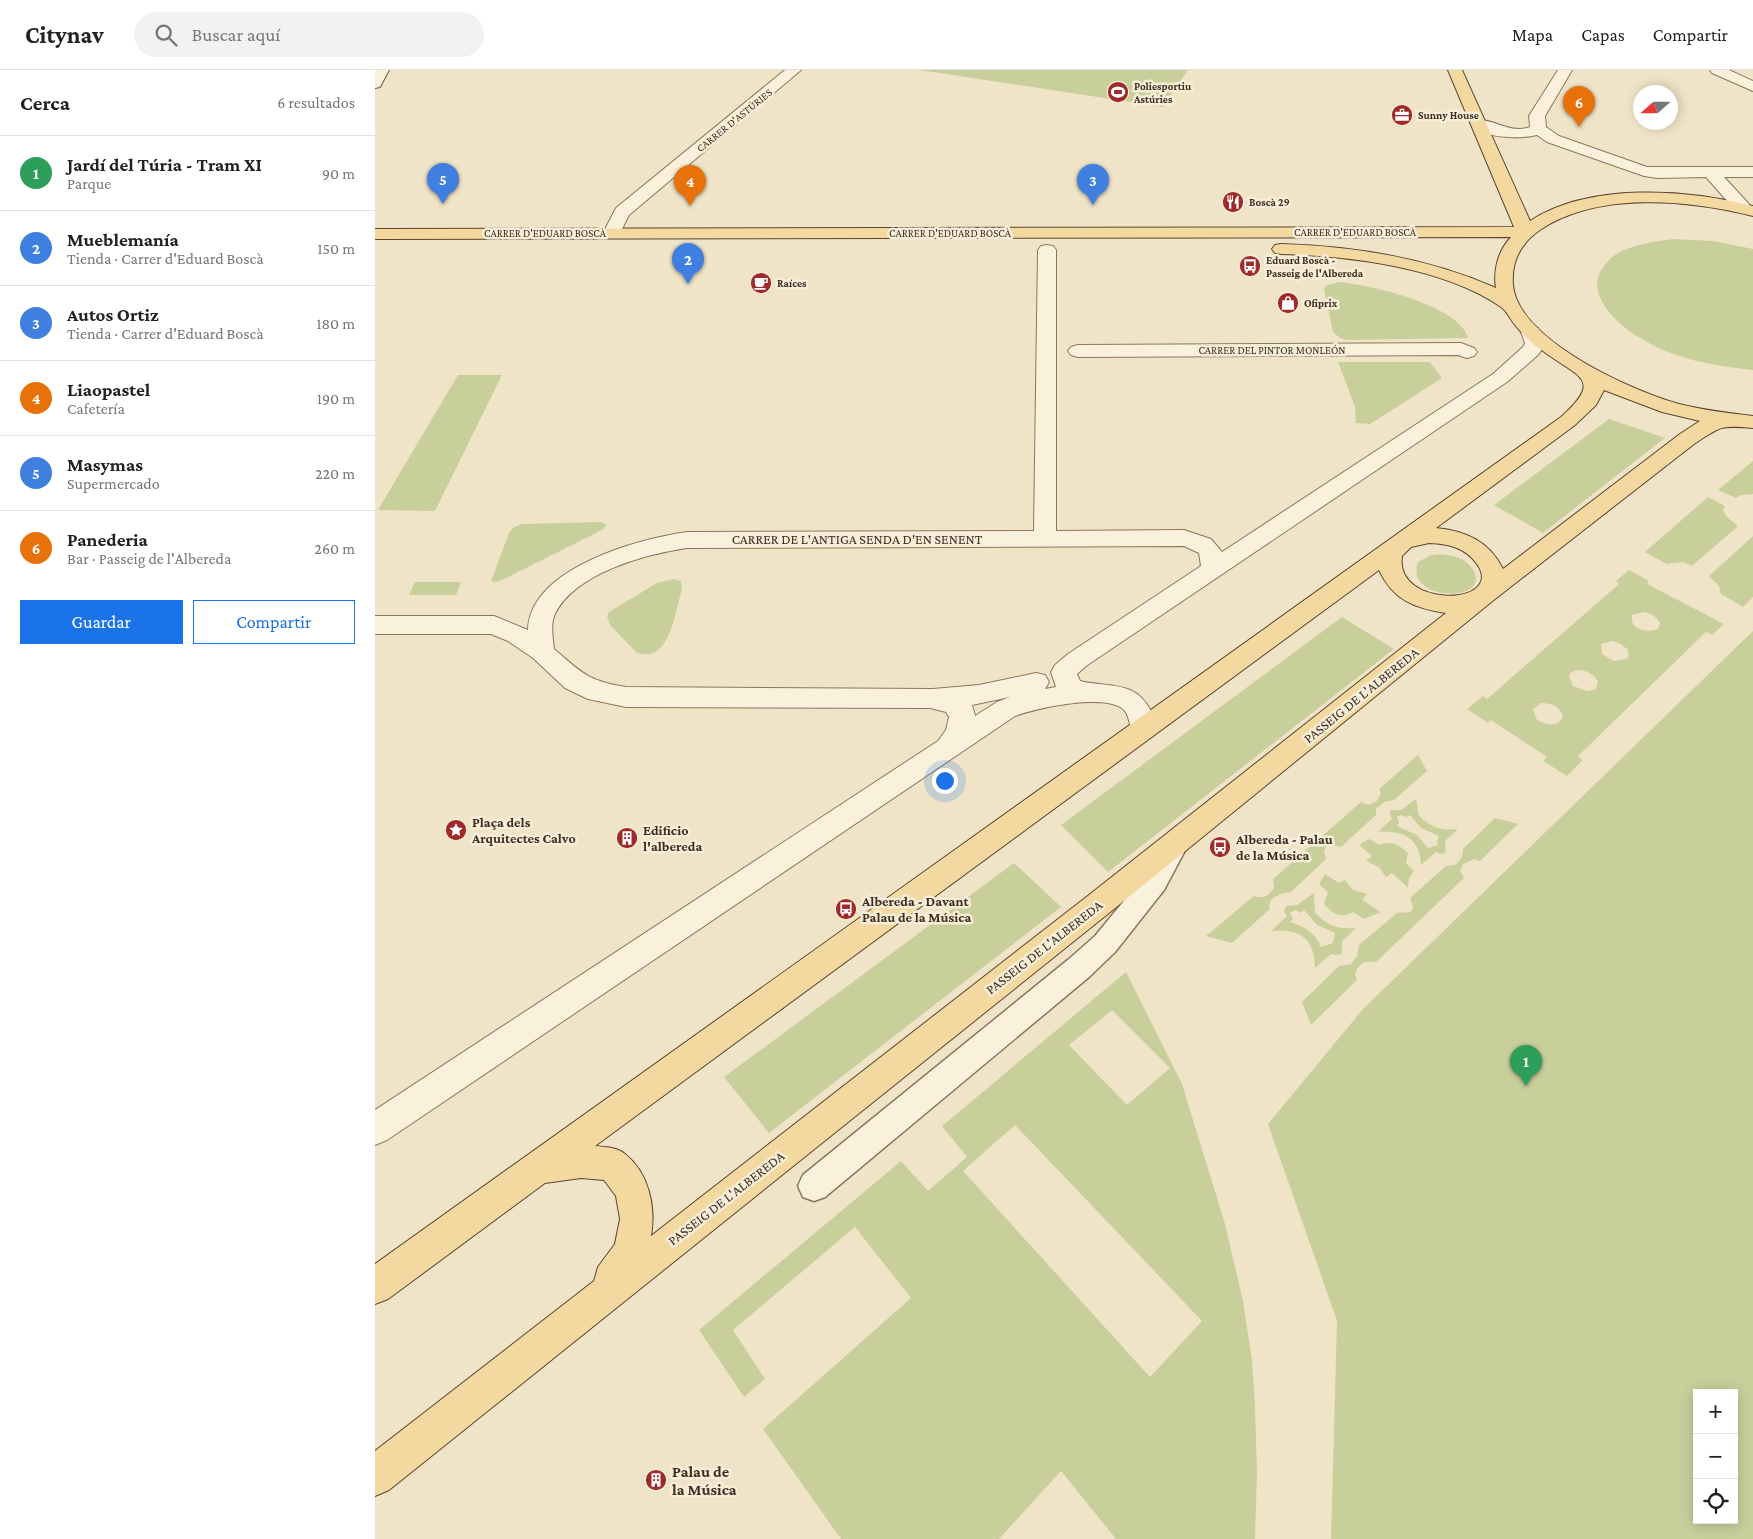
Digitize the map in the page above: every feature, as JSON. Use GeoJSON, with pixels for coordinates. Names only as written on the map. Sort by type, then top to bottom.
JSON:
{"type":"FeatureCollection","features":[{"type":"Feature","properties":{"kind":"main road"},"geometry":{"type":"LineString","coordinates":[[1455,70],[1480,124],[1525,232]]}},
{"type":"Feature","properties":{"kind":"main road"},"geometry":{"type":"LineString","coordinates":[[1740,420],[1675,408],[1630,393],[1589,375],[1565,360],[1531,332],[1511,305],[1504,285],[1504,272],[1508,253],[1525,232],[1543,220],[1570,209],[1621,199],[1680,199],[1748,209]]}},
{"type":"Feature","properties":{"kind":"main road","name":"CARRER D'EDUARD BOSCÀ"},"geometry":{"type":"LineString","coordinates":[[375,234],[1525,232]]}},
{"type":"Feature","properties":{"kind":"main road","name":"CARRER D'EDUARD BOSCÀ"},"geometry":{"type":"LineString","coordinates":[[1017,250],[1286,249],[1368,257],[1429,270],[1474,284],[1511,305]]}},
{"type":"Feature","properties":{"kind":"main road","name":"CARRER D'EDUARD BOSCÀ"},"geometry":{"type":"LineString","coordinates":[[890,250],[920,250]]}},
{"type":"Feature","properties":{"kind":"main road","name":"CARRER D'EDUARD BOSCÀ"},"geometry":{"type":"LineString","coordinates":[[959,250],[988,250]]}},
{"type":"Feature","properties":{"kind":"main road","name":"PASSEIG DE L'ALBEREDA"},"geometry":{"type":"LineString","coordinates":[[375,1286],[1567,421],[1586,405],[1593,393],[1595,385],[1589,375]]}},
{"type":"Feature","properties":{"kind":"main road","name":"PASSEIG DE L'ALBEREDA"},"geometry":{"type":"LineString","coordinates":[[375,1476],[1176,843],[1487,594],[1687,439],[1709,425],[1740,420]]}},
{"type":"Feature","properties":{"kind":"main road","name":"PASSEIG DE L'ALBEREDA"},"geometry":{"type":"LineString","coordinates":[[1429,535],[1446,536],[1470,545],[1488,560],[1493,571],[1493,583],[1487,594],[1475,601],[1461,605],[1425,602],[1409,594],[1397,584],[1390,573],[1388,562],[1391,551],[1400,542],[1413,537],[1429,535]]}},
{"type":"Feature","properties":{"kind":"main road","name":"PASSEIG DE L'ALBEREDA"},"geometry":{"type":"LineString","coordinates":[[539,1168],[581,1161],[613,1165],[632,1189],[637,1219],[631,1251],[599,1298]]}},
{"type":"Feature","properties":{"kind":"street"},"geometry":{"type":"LineString","coordinates":[[375,84],[382,70]]}},
{"type":"Feature","properties":{"kind":"street","name":"CARRER D'ASTÚRIES"},"geometry":{"type":"LineString","coordinates":[[612,233],[621,212],[794,70]]}},
{"type":"Feature","properties":{"kind":"street"},"geometry":{"type":"LineString","coordinates":[[1538,129],[1537,116],[1565,70]]}},
{"type":"Feature","properties":{"kind":"street"},"geometry":{"type":"LineString","coordinates":[[1717,70],[1753,87]]}},
{"type":"Feature","properties":{"kind":"street"},"geometry":{"type":"LineString","coordinates":[[1480,124],[1494,130],[1509,133],[1532,132],[1538,129]]}},
{"type":"Feature","properties":{"kind":"street"},"geometry":{"type":"LineString","coordinates":[[1538,129],[1553,139],[1644,171],[1657,173],[1753,172]]}},
{"type":"Feature","properties":{"kind":"street"},"geometry":{"type":"LineString","coordinates":[[1711,173],[1748,209]]}},
{"type":"Feature","properties":{"kind":"street"},"geometry":{"type":"LineString","coordinates":[[1045,538],[1063,250]]}},
{"type":"Feature","properties":{"kind":"street"},"geometry":{"type":"LineString","coordinates":[[375,625],[494,625],[517,635],[542,652],[574,681],[597,692],[626,697],[930,698],[979,695],[1031,684],[1054,676],[1500,378],[1533,350],[1535,343],[1531,332]]}},
{"type":"Feature","properties":{"kind":"street","name":"CARRER DEL PINTOR MONLEÓN"},"geometry":{"type":"LineString","coordinates":[[1078,351],[1461,349],[1467,352]]}},
{"type":"Feature","properties":{"kind":"street","name":"CARRER DE L'ANTIGA SENDA D'EN SENENT"},"geometry":{"type":"LineString","coordinates":[[542,652],[539,631],[543,614],[557,592],[581,576],[615,559],[638,549],[666,542],[687,540],[1184,538],[1198,542],[1209,549],[1213,558],[1212,570]]}},
{"type":"Feature","properties":{"kind":"street"},"geometry":{"type":"LineString","coordinates":[[1077,660],[1064,672],[1068,686],[1081,691],[1115,695],[1131,700],[1139,709],[1143,730]]}},
{"type":"Feature","properties":{"kind":"street"},"geometry":{"type":"LineString","coordinates":[[375,1129],[1006,709],[1015,705],[1058,696],[1097,693]]}},
{"type":"Feature","properties":{"kind":"street"},"geometry":{"type":"LineString","coordinates":[[930,698],[955,705],[962,711],[963,724],[957,736],[947,748]]}},
{"type":"Feature","properties":{"kind":"lane"},"geometry":{"type":"LineString","coordinates":[[813,1186],[1079,968],[1105,944],[1155,882],[1176,843]]}},
{"type":"Feature","properties":{"kind":"green space","name":"Poliesportiu Astúries"},"geometry":{"type":"Polygon","coordinates":[[[920,70],[1188,70],[1163,107],[920,70]]]}},
{"type":"Feature","properties":{"kind":"green space"},"geometry":{"type":"Polygon","coordinates":[[[1673,239],[1713,241],[1753,249],[1753,370],[1709,364],[1667,351],[1631,332],[1613,317],[1605,307],[1597,287],[1598,276],[1610,259],[1622,251],[1636,246],[1673,239]]]}},
{"type":"Feature","properties":{"kind":"green space"},"geometry":{"type":"Polygon","coordinates":[[[1340,282],[1391,292],[1431,307],[1461,326],[1468,338],[1347,340],[1340,338],[1333,332],[1324,289],[1327,285],[1340,282]]]}},
{"type":"Feature","properties":{"kind":"green space"},"geometry":{"type":"Polygon","coordinates":[[[1338,362],[1430,362],[1442,378],[1370,424],[1356,423],[1355,407],[1338,362]]]}},
{"type":"Feature","properties":{"kind":"green space"},"geometry":{"type":"Polygon","coordinates":[[[458,375],[502,375],[435,511],[378,510],[458,375]]]}},
{"type":"Feature","properties":{"kind":"green space"},"geometry":{"type":"Polygon","coordinates":[[[1609,419],[1665,438],[1543,533],[1494,505],[1609,419]]]}},
{"type":"Feature","properties":{"kind":"green space"},"geometry":{"type":"Polygon","coordinates":[[[1753,461],[1753,494],[1741,495],[1736,498],[1718,490],[1753,461]]]}},
{"type":"Feature","properties":{"kind":"green space"},"geometry":{"type":"Polygon","coordinates":[[[1708,497],[1725,506],[1723,510],[1726,516],[1738,526],[1692,566],[1683,562],[1667,564],[1645,552],[1708,497]]]}},
{"type":"Feature","properties":{"kind":"green space"},"geometry":{"type":"Polygon","coordinates":[[[601,522],[607,525],[604,529],[500,581],[491,581],[509,533],[514,527],[522,524],[601,522]]]}},
{"type":"Feature","properties":{"kind":"green space"},"geometry":{"type":"Polygon","coordinates":[[[1753,536],[1753,597],[1743,607],[1721,594],[1719,586],[1709,576],[1753,536]]]}},
{"type":"Feature","properties":{"kind":"green space"},"geometry":{"type":"Polygon","coordinates":[[[1440,554],[1459,558],[1470,566],[1476,581],[1471,588],[1460,593],[1447,593],[1434,591],[1423,585],[1417,575],[1418,562],[1431,555],[1440,554]]]}},
{"type":"Feature","properties":{"kind":"green space"},"geometry":{"type":"Polygon","coordinates":[[[1629,570],[1649,581],[1647,584],[1724,624],[1712,635],[1706,632],[1578,756],[1583,760],[1567,776],[1543,761],[1547,757],[1491,720],[1488,723],[1467,709],[1483,696],[1487,699],[1619,584],[1616,581],[1629,570]],[[1643,612],[1632,615],[1633,624],[1636,627],[1649,631],[1658,629],[1660,623],[1651,614],[1643,612]],[[1612,641],[1601,644],[1602,654],[1614,661],[1627,659],[1629,656],[1628,650],[1621,644],[1612,641]],[[1577,670],[1570,673],[1569,677],[1573,686],[1587,691],[1596,689],[1598,682],[1590,673],[1577,670]],[[1541,703],[1533,709],[1537,720],[1548,724],[1559,722],[1563,716],[1557,707],[1549,704],[1541,703]]]}},
{"type":"Feature","properties":{"kind":"green space"},"geometry":{"type":"Polygon","coordinates":[[[674,579],[681,581],[682,589],[673,622],[664,644],[657,651],[647,654],[636,652],[610,625],[607,616],[609,612],[657,583],[674,579]]]}},
{"type":"Feature","properties":{"kind":"green space"},"geometry":{"type":"Polygon","coordinates":[[[415,582],[461,582],[456,595],[409,595],[415,582]]]}},
{"type":"Feature","properties":{"kind":"green space"},"geometry":{"type":"Polygon","coordinates":[[[1342,617],[1394,649],[1108,872],[1061,825],[1342,617]]]}},
{"type":"Feature","properties":{"kind":"green space"},"geometry":{"type":"Polygon","coordinates":[[[1753,631],[1753,1539],[1331,1539],[1337,1321],[1268,1124],[1363,1009],[1753,631]]]}},
{"type":"Feature","properties":{"kind":"green space"},"geometry":{"type":"Polygon","coordinates":[[[1418,755],[1427,771],[1394,800],[1385,802],[1376,808],[1376,815],[1341,847],[1332,845],[1326,847],[1324,851],[1326,859],[1291,892],[1280,894],[1271,900],[1270,909],[1232,943],[1206,936],[1254,896],[1263,897],[1268,895],[1274,888],[1273,879],[1361,802],[1369,805],[1377,801],[1381,793],[1379,789],[1418,755]]]}},
{"type":"Feature","properties":{"kind":"green space"},"geometry":{"type":"Polygon","coordinates":[[[1416,799],[1419,816],[1428,823],[1437,828],[1447,830],[1458,829],[1445,841],[1446,852],[1441,854],[1436,852],[1421,865],[1417,848],[1409,838],[1402,834],[1378,832],[1392,819],[1390,810],[1401,810],[1416,799]],[[1410,815],[1406,817],[1397,816],[1399,823],[1397,826],[1417,835],[1428,848],[1438,845],[1439,836],[1421,828],[1410,815]]]}},
{"type":"Feature","properties":{"kind":"green space"},"geometry":{"type":"Polygon","coordinates":[[[1495,818],[1518,824],[1480,861],[1474,859],[1463,864],[1460,871],[1464,878],[1376,962],[1366,962],[1361,965],[1355,974],[1357,980],[1311,1025],[1302,1002],[1339,966],[1351,964],[1357,956],[1359,945],[1397,913],[1411,912],[1413,907],[1410,898],[1446,866],[1455,865],[1462,857],[1463,849],[1495,818]]]}},
{"type":"Feature","properties":{"kind":"green space"},"geometry":{"type":"Polygon","coordinates":[[[1369,839],[1380,845],[1395,844],[1408,853],[1406,863],[1414,871],[1409,878],[1408,888],[1392,873],[1386,877],[1379,867],[1366,861],[1372,856],[1359,845],[1369,839]]]}},
{"type":"Feature","properties":{"kind":"green space"},"geometry":{"type":"Polygon","coordinates":[[[1014,863],[1061,907],[769,1133],[724,1077],[1014,863]]]}},
{"type":"Feature","properties":{"kind":"green space"},"geometry":{"type":"Polygon","coordinates":[[[1325,874],[1339,883],[1345,880],[1353,890],[1367,894],[1362,900],[1381,912],[1364,919],[1353,912],[1344,915],[1334,913],[1324,904],[1328,892],[1319,884],[1325,874]]]}},
{"type":"Feature","properties":{"kind":"green space"},"geometry":{"type":"Polygon","coordinates":[[[1314,893],[1315,913],[1320,918],[1334,926],[1356,928],[1342,941],[1342,954],[1331,954],[1315,968],[1312,949],[1304,937],[1290,931],[1271,931],[1287,916],[1284,911],[1286,906],[1297,905],[1314,893]],[[1296,910],[1290,913],[1293,919],[1290,922],[1309,931],[1321,947],[1333,943],[1335,933],[1317,925],[1304,910],[1300,913],[1296,910]]]}},
{"type":"Feature","properties":{"kind":"green space"},"geometry":{"type":"Polygon","coordinates":[[[1126,972],[1182,1084],[1225,1224],[1243,1301],[1252,1361],[1255,1405],[1257,1474],[1255,1539],[1116,1539],[1061,1471],[999,1539],[841,1539],[763,1429],[911,1298],[855,1227],[733,1330],[765,1379],[744,1397],[699,1330],[901,1161],[928,1191],[967,1157],[942,1126],[1126,972]],[[1112,1010],[1069,1045],[1127,1105],[1170,1068],[1112,1010]],[[1015,1125],[963,1171],[1150,1377],[1202,1321],[1015,1125]]]}},
{"type":"Feature","properties":{"kind":"place","name":"Poliesportiu Astúries"},"geometry":{"type":"Point","coordinates":[1118,92]}},
{"type":"Feature","properties":{"kind":"place","name":"Sunny House"},"geometry":{"type":"Point","coordinates":[1402,115]}},
{"type":"Feature","properties":{"kind":"place","name":"Panederia"},"geometry":{"type":"Point","coordinates":[1579,127]}},
{"type":"Feature","properties":{"kind":"place","name":"Boscà 29"},"geometry":{"type":"Point","coordinates":[1233,202]}},
{"type":"Feature","properties":{"kind":"place","name":"Masymas"},"geometry":{"type":"Point","coordinates":[443,204]}},
{"type":"Feature","properties":{"kind":"place","name":"Autos Ortiz"},"geometry":{"type":"Point","coordinates":[1093,205]}},
{"type":"Feature","properties":{"kind":"place","name":"Liaopastel"},"geometry":{"type":"Point","coordinates":[690,206]}},
{"type":"Feature","properties":{"kind":"place","name":"Eduard Boscà - Passeig de l'Albereda"},"geometry":{"type":"Point","coordinates":[1250,266]}},
{"type":"Feature","properties":{"kind":"place","name":"Raíces"},"geometry":{"type":"Point","coordinates":[761,283]}},
{"type":"Feature","properties":{"kind":"place","name":"Mueblemanía"},"geometry":{"type":"Point","coordinates":[688,284]}},
{"type":"Feature","properties":{"kind":"place","name":"Ofiprix"},"geometry":{"type":"Point","coordinates":[1288,303]}},
{"type":"Feature","properties":{"kind":"place","name":"Plaça dels Arquitectes Calvo"},"geometry":{"type":"Point","coordinates":[456,830]}},
{"type":"Feature","properties":{"kind":"place","name":"Edificio l'albereda"},"geometry":{"type":"Point","coordinates":[627,838]}},
{"type":"Feature","properties":{"kind":"place","name":"Albereda - Palau de la Música"},"geometry":{"type":"Point","coordinates":[1220,847]}},
{"type":"Feature","properties":{"kind":"place","name":"Albereda - Davant Palau de la Música"},"geometry":{"type":"Point","coordinates":[846,909]}},
{"type":"Feature","properties":{"kind":"place","name":"Jardí del Túria - Tram XI"},"geometry":{"type":"Point","coordinates":[1526,1086]}},
{"type":"Feature","properties":{"kind":"place","name":"Palau de la Música"},"geometry":{"type":"Point","coordinates":[656,1480]}}]}
